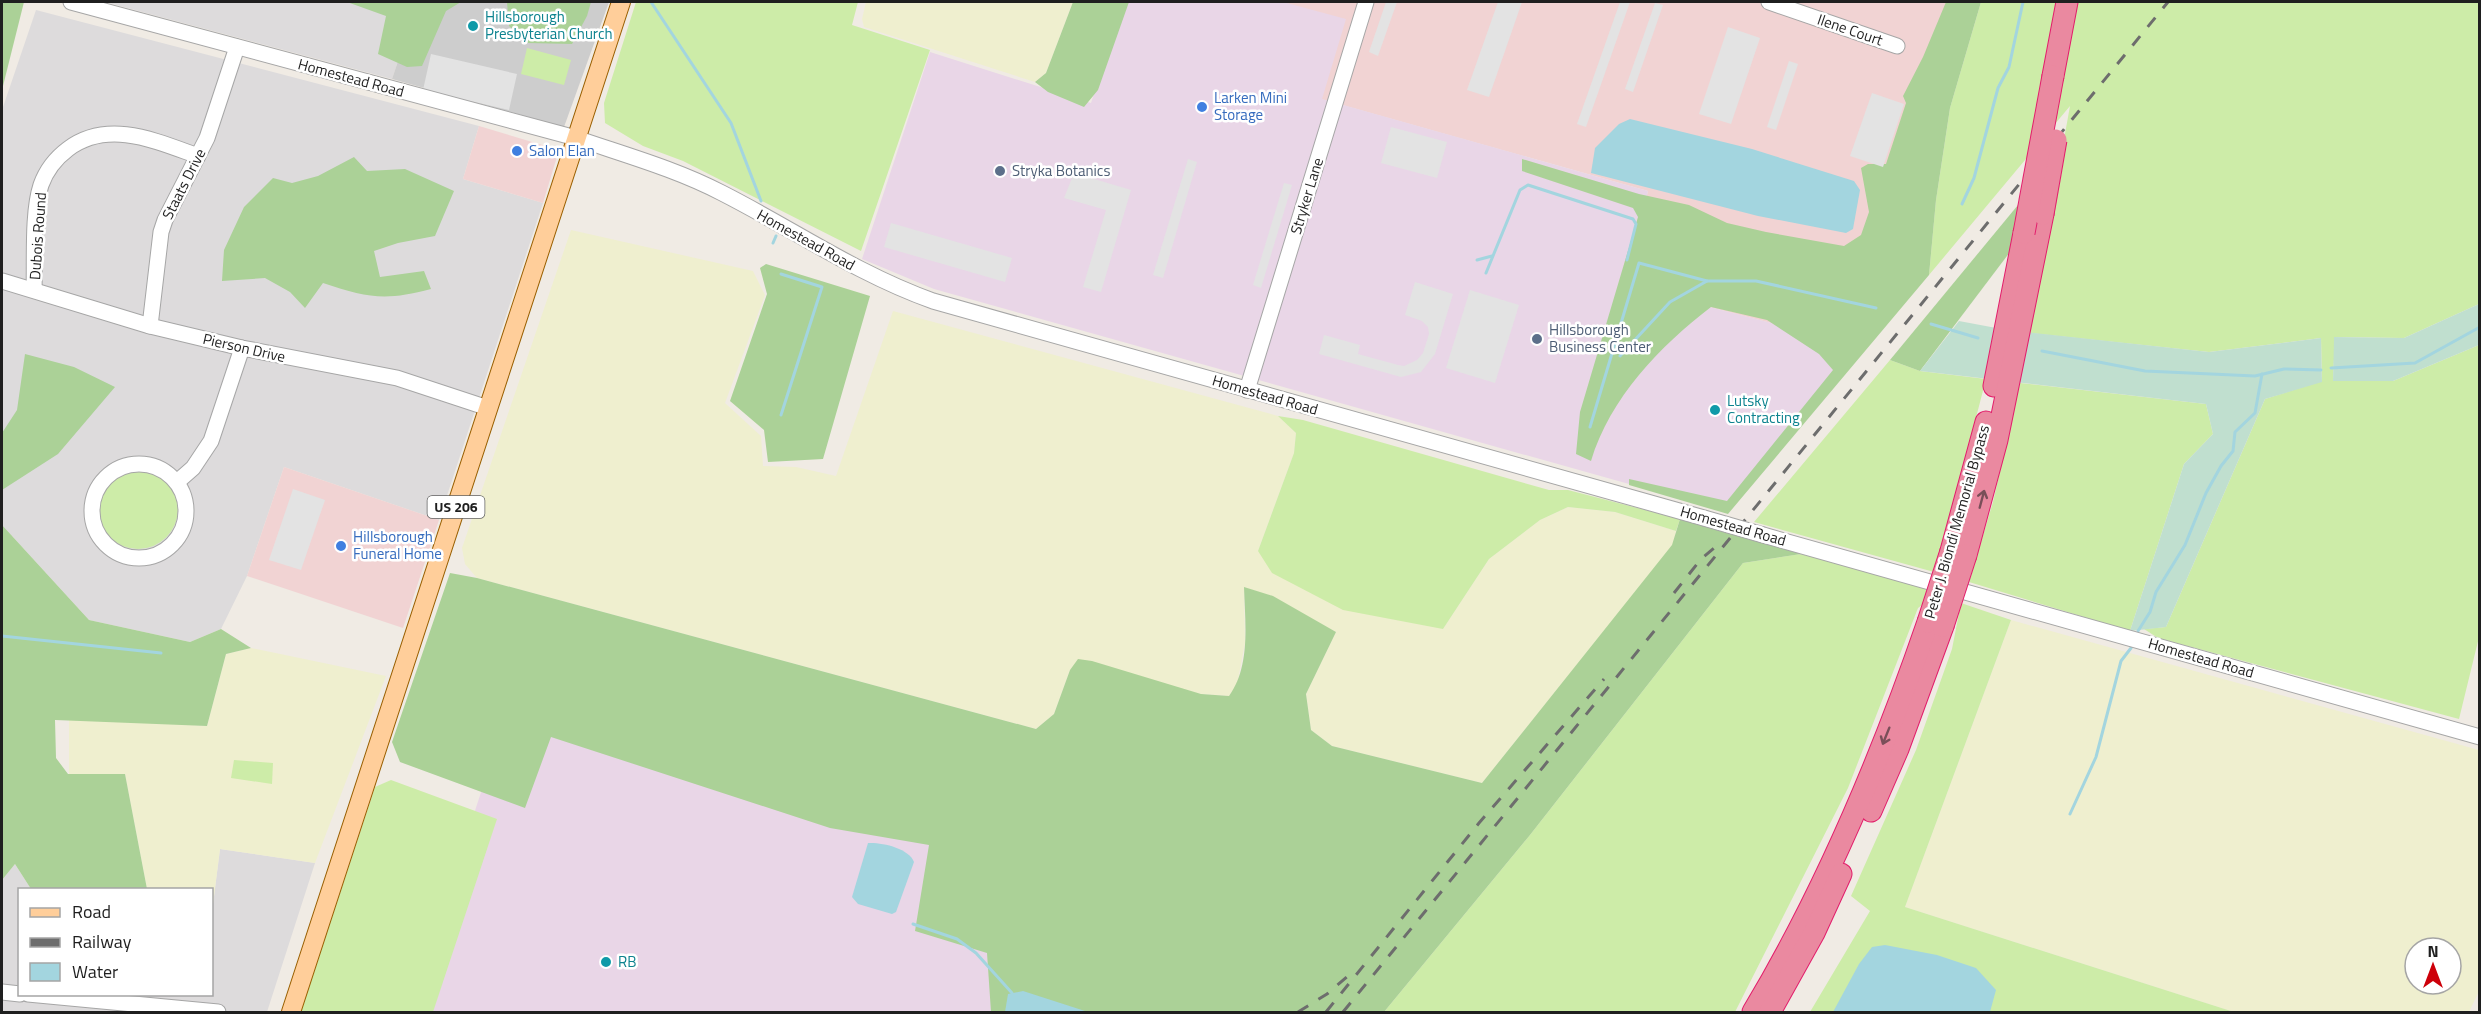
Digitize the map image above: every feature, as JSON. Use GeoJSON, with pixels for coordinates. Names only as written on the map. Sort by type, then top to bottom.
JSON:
{"type":"FeatureCollection","features":[{"type":"Feature","properties":{"kind":"highway","name":"Peter J. Biondi Memorial Bypass"},"geometry":{"type":"LineString","coordinates":[[1770,1012],[1814,933],[1898,750],[1936,624],[1997,440],[2043,213],[2061,72],[2067,2]]}},
{"type":"Feature","properties":{"kind":"highway","name":"Peter J. Biondi Memorial Bypass"},"geometry":{"type":"LineString","coordinates":[[1959,553],[2024,233],[2061,72],[2081,2]]}},
{"type":"Feature","properties":{"kind":"highway","name":"Peter J. Biondi Memorial Bypass"},"geometry":{"type":"LineString","coordinates":[[1753,1012],[1802,922],[1856,808],[1906,687],[1936,624]]}},
{"type":"Feature","properties":{"kind":"main road","name":"US 206"},"geometry":{"type":"LineString","coordinates":[[291,1012],[621,2]]}},
{"type":"Feature","properties":{"kind":"street","name":"Homestead Road"},"geometry":{"type":"LineString","coordinates":[[71,2],[576,138],[691,178],[749,207],[851,266],[915,294],[999,320],[2480,737]]}},
{"type":"Feature","properties":{"kind":"street","name":"Stryker Lane"},"geometry":{"type":"LineString","coordinates":[[1247,390],[1366,2]]}},
{"type":"Feature","properties":{"kind":"street","name":"Ilene Court"},"geometry":{"type":"LineString","coordinates":[[1769,2],[1897,46]]}},
{"type":"Feature","properties":{"kind":"street","name":"Staats Drive"},"geometry":{"type":"LineString","coordinates":[[150,326],[161,232],[207,138],[237,47]]}},
{"type":"Feature","properties":{"kind":"street","name":"Dubois Round"},"geometry":{"type":"LineString","coordinates":[[34,290],[37,213],[41,186],[52,164],[61,153],[89,137],[115,132],[150,140],[198,156]]}},
{"type":"Feature","properties":{"kind":"street","name":"Pierson Drive"},"geometry":{"type":"LineString","coordinates":[[2,281],[150,326],[242,348],[397,378],[488,408]]}},
{"type":"Feature","properties":{"kind":"street"},"geometry":{"type":"LineString","coordinates":[[177,483],[199,461],[211,441],[242,348]]}},
{"type":"Feature","properties":{"kind":"street"},"geometry":{"type":"LineString","coordinates":[[130,465],[153,465],[166,472],[177,483],[184,497],[186,513],[183,529],[174,542],[161,552],[146,557],[130,557],[114,551],[102,541],[94,527],[91,512],[93,497],[100,484],[110,473],[130,465]]}},
{"type":"Feature","properties":{"kind":"street"},"geometry":{"type":"LineString","coordinates":[[2,992],[18,994]]}},
{"type":"Feature","properties":{"kind":"street"},"geometry":{"type":"LineString","coordinates":[[49,996],[218,1012]]}},
{"type":"Feature","properties":{"kind":"shaded area"},"geometry":{"type":"Polygon","coordinates":[[[105,2],[418,2],[392,79],[105,2]]]}},
{"type":"Feature","properties":{"kind":"shaded area"},"geometry":{"type":"Polygon","coordinates":[[[418,2],[609,2],[564,127],[392,79],[418,2]]]}},
{"type":"Feature","properties":{"kind":"shaded area"},"geometry":{"type":"Polygon","coordinates":[[[1124,2],[1283,2],[1346,19],[1322,99],[1648,191],[1625,285],[1860,346],[1725,511],[934,289],[862,259],[930,52],[1091,103],[1124,2]]]}},
{"type":"Feature","properties":{"kind":"shaded area"},"geometry":{"type":"Polygon","coordinates":[[[1283,2],[1969,2],[1860,346],[1624,285],[1648,191],[1321,99],[1283,2]]]}},
{"type":"Feature","properties":{"kind":"shaded area"},"geometry":{"type":"Polygon","coordinates":[[[1386,2],[1397,2],[1378,56],[1369,52],[1386,2]]]}},
{"type":"Feature","properties":{"kind":"shaded area"},"geometry":{"type":"Polygon","coordinates":[[[1498,2],[1522,2],[1489,97],[1467,90],[1498,2]]]}},
{"type":"Feature","properties":{"kind":"shaded area"},"geometry":{"type":"Polygon","coordinates":[[[1620,2],[1630,2],[1586,127],[1577,124],[1620,2]]]}},
{"type":"Feature","properties":{"kind":"shaded area"},"geometry":{"type":"Polygon","coordinates":[[[1655,3],[1663,5],[1633,92],[1625,89],[1655,3]]]}},
{"type":"Feature","properties":{"kind":"shaded area"},"geometry":{"type":"Polygon","coordinates":[[[36,10],[479,126],[463,179],[543,203],[439,520],[284,467],[247,576],[221,629],[190,642],[89,620],[2,525],[2,110],[36,10]]]}},
{"type":"Feature","properties":{"kind":"shaded area"},"geometry":{"type":"Polygon","coordinates":[[[1728,27],[1760,38],[1731,124],[1699,114],[1728,27]]]}},
{"type":"Feature","properties":{"kind":"shaded area"},"geometry":{"type":"Polygon","coordinates":[[[431,54],[517,74],[509,110],[423,90],[431,54]]]}},
{"type":"Feature","properties":{"kind":"shaded area"},"geometry":{"type":"Polygon","coordinates":[[[1789,61],[1798,64],[1776,130],[1767,127],[1789,61]]]}},
{"type":"Feature","properties":{"kind":"shaded area"},"geometry":{"type":"Polygon","coordinates":[[[1872,93],[1904,104],[1883,167],[1850,156],[1872,93]]]}},
{"type":"Feature","properties":{"kind":"shaded area"},"geometry":{"type":"Polygon","coordinates":[[[479,126],[559,150],[543,203],[463,179],[479,126]]]}},
{"type":"Feature","properties":{"kind":"shaded area"},"geometry":{"type":"Polygon","coordinates":[[[1391,127],[1447,142],[1437,178],[1381,163],[1391,127]]]}},
{"type":"Feature","properties":{"kind":"shaded area"},"geometry":{"type":"Polygon","coordinates":[[[1188,159],[1197,162],[1163,278],[1153,275],[1188,159]]]}},
{"type":"Feature","properties":{"kind":"shaded area"},"geometry":{"type":"Polygon","coordinates":[[[1074,173],[1131,190],[1101,292],[1083,287],[1106,210],[1064,198],[1074,173]]]}},
{"type":"Feature","properties":{"kind":"shaded area"},"geometry":{"type":"Polygon","coordinates":[[[1284,183],[1292,185],[1261,288],[1253,285],[1284,183]]]}},
{"type":"Feature","properties":{"kind":"shaded area"},"geometry":{"type":"Polygon","coordinates":[[[891,223],[1012,258],[1005,282],[884,247],[891,223]]]}},
{"type":"Feature","properties":{"kind":"shaded area"},"geometry":{"type":"Polygon","coordinates":[[[1415,282],[1453,294],[1435,354],[1421,372],[1401,377],[1319,354],[1324,335],[1360,345],[1358,354],[1398,365],[1404,366],[1417,360],[1423,353],[1429,334],[1428,327],[1422,321],[1405,315],[1415,282]]]}},
{"type":"Feature","properties":{"kind":"shaded area"},"geometry":{"type":"Polygon","coordinates":[[[1470,290],[1519,305],[1495,383],[1446,368],[1470,290]]]}},
{"type":"Feature","properties":{"kind":"shaded area"},"geometry":{"type":"Polygon","coordinates":[[[284,467],[439,520],[403,628],[247,576],[284,467]]]}},
{"type":"Feature","properties":{"kind":"shaded area"},"geometry":{"type":"Polygon","coordinates":[[[293,489],[325,500],[301,570],[269,560],[293,489]]]}},
{"type":"Feature","properties":{"kind":"shaded area"},"geometry":{"type":"Polygon","coordinates":[[[508,710],[942,845],[1019,962],[1004,1012],[409,1012],[508,710]]]}},
{"type":"Feature","properties":{"kind":"shaded area"},"geometry":{"type":"Polygon","coordinates":[[[220,849],[315,863],[267,1012],[2,1012],[2,880],[15,864],[30,888],[18,888],[18,996],[213,996],[213,904],[220,849]]]}},
{"type":"Feature","properties":{"kind":"green space"},"geometry":{"type":"Polygon","coordinates":[[[2,2],[24,2],[2,90],[2,2]]]}},
{"type":"Feature","properties":{"kind":"green space"},"geometry":{"type":"Polygon","coordinates":[[[347,2],[461,2],[446,11],[422,66],[407,67],[378,54],[386,16],[347,2]]]}},
{"type":"Feature","properties":{"kind":"green space"},"geometry":{"type":"Polygon","coordinates":[[[507,2],[591,2],[587,16],[572,44],[528,43],[509,26],[507,2]]]}},
{"type":"Feature","properties":{"kind":"green space"},"geometry":{"type":"Polygon","coordinates":[[[636,2],[858,2],[852,25],[930,50],[861,251],[683,161],[643,146],[605,123],[604,103],[636,2]]]}},
{"type":"Feature","properties":{"kind":"green space"},"geometry":{"type":"Polygon","coordinates":[[[866,2],[1073,2],[1046,73],[1035,82],[864,27],[862,19],[866,2]]]}},
{"type":"Feature","properties":{"kind":"green space"},"geometry":{"type":"Polygon","coordinates":[[[1073,2],[1129,2],[1098,90],[1084,107],[1048,92],[1035,82],[1046,73],[1073,2]]]}},
{"type":"Feature","properties":{"kind":"green space"},"geometry":{"type":"Polygon","coordinates":[[[1946,2],[1981,2],[1950,108],[1936,200],[1929,275],[1728,514],[1629,485],[1629,479],[1727,501],[1833,370],[1819,354],[1767,320],[1711,307],[1673,339],[1639,375],[1611,416],[1591,461],[1576,454],[1580,412],[1638,217],[1633,208],[1522,171],[1522,159],[1639,194],[1689,205],[1727,223],[1844,246],[1861,235],[1869,212],[1861,168],[1868,164],[1886,164],[1906,103],[1903,96],[1923,57],[1946,2]]]}},
{"type":"Feature","properties":{"kind":"green space"},"geometry":{"type":"Polygon","coordinates":[[[1981,2],[2479,2],[2479,304],[2404,338],[2335,337],[2333,381],[2393,381],[2479,345],[2480,633],[2459,719],[2158,638],[2144,629],[2166,627],[2265,399],[2322,381],[2321,338],[2209,352],[2029,333],[2070,106],[1929,275],[1936,200],[1950,108],[1981,2]]]}},
{"type":"Feature","properties":{"kind":"green space"},"geometry":{"type":"Polygon","coordinates":[[[527,48],[571,60],[564,85],[521,74],[527,48]]]}},
{"type":"Feature","properties":{"kind":"green space"},"geometry":{"type":"Polygon","coordinates":[[[354,157],[367,171],[405,169],[454,191],[435,236],[398,243],[374,251],[380,277],[424,271],[431,289],[401,295],[377,296],[352,292],[323,283],[305,308],[290,292],[265,278],[222,281],[224,250],[244,207],[273,178],[292,183],[318,176],[354,157]]]}},
{"type":"Feature","properties":{"kind":"green space"},"geometry":{"type":"Polygon","coordinates":[[[2018,205],[2013,248],[1920,371],[1890,360],[2018,205]]]}},
{"type":"Feature","properties":{"kind":"green space"},"geometry":{"type":"Polygon","coordinates":[[[571,230],[753,271],[765,295],[725,403],[761,436],[763,466],[796,467],[836,476],[893,311],[1278,416],[1296,433],[1294,453],[1258,551],[1443,629],[1489,559],[1540,520],[1568,507],[1615,512],[1676,531],[1673,545],[1482,783],[1332,746],[1311,730],[1306,694],[1336,632],[1244,588],[1245,643],[1237,685],[1229,696],[1201,694],[1070,670],[1054,714],[1036,729],[477,578],[465,564],[462,548],[571,230]]]}},
{"type":"Feature","properties":{"kind":"green space"},"geometry":{"type":"Polygon","coordinates":[[[766,264],[870,296],[823,459],[768,462],[764,430],[730,401],[767,294],[760,268],[766,264]]]}},
{"type":"Feature","properties":{"kind":"green space"},"geometry":{"type":"Polygon","coordinates":[[[2479,304],[2479,345],[2393,381],[2333,381],[2334,337],[2404,338],[2479,304]]]}},
{"type":"Feature","properties":{"kind":"green space"},"geometry":{"type":"Polygon","coordinates":[[[1959,321],[2007,330],[2209,352],[2321,338],[2322,382],[2265,399],[2166,627],[2130,631],[2184,464],[2213,434],[2206,404],[1920,371],[1959,321]]]}},
{"type":"Feature","properties":{"kind":"green space"},"geometry":{"type":"Polygon","coordinates":[[[25,354],[74,367],[115,387],[58,454],[2,490],[2,433],[17,410],[25,354]]]}},
{"type":"Feature","properties":{"kind":"green space"},"geometry":{"type":"Polygon","coordinates":[[[1890,360],[1920,371],[1986,379],[1934,572],[1754,522],[1890,360]]]}},
{"type":"Feature","properties":{"kind":"green space"},"geometry":{"type":"Polygon","coordinates":[[[2020,383],[2206,404],[2213,434],[2184,464],[2130,631],[1969,582],[1993,502],[2020,383]]]}},
{"type":"Feature","properties":{"kind":"green space"},"geometry":{"type":"Polygon","coordinates":[[[1278,416],[1303,420],[1549,490],[1568,490],[1680,519],[1676,531],[1615,512],[1568,507],[1540,520],[1489,559],[1443,629],[1343,610],[1272,573],[1258,551],[1294,453],[1296,433],[1278,416]]]}},
{"type":"Feature","properties":{"kind":"green space"},"geometry":{"type":"Polygon","coordinates":[[[130,469],[146,469],[160,476],[171,487],[178,501],[175,524],[160,542],[146,549],[130,549],[116,542],[105,531],[98,517],[98,501],[105,487],[116,476],[130,469]]]}},
{"type":"Feature","properties":{"kind":"green space"},"geometry":{"type":"Polygon","coordinates":[[[1680,519],[1801,554],[1743,563],[1530,835],[1384,1012],[991,1012],[987,953],[915,931],[929,845],[830,828],[551,737],[525,808],[400,762],[392,742],[450,573],[477,578],[1036,729],[1054,714],[1070,670],[1078,659],[1092,661],[1201,694],[1229,696],[1236,684],[1244,658],[1244,587],[1273,596],[1336,632],[1306,694],[1311,730],[1332,746],[1482,783],[1672,545],[1680,519]]]}},
{"type":"Feature","properties":{"kind":"green space"},"geometry":{"type":"Polygon","coordinates":[[[2,525],[89,620],[190,642],[221,629],[251,648],[226,654],[207,726],[55,720],[56,758],[68,774],[125,774],[147,888],[30,888],[15,864],[2,880],[2,525]]]}},
{"type":"Feature","properties":{"kind":"green space"},"geometry":{"type":"Polygon","coordinates":[[[1801,554],[1930,588],[1925,603],[1918,608],[1848,788],[1735,1012],[1384,1012],[1530,835],[1743,563],[1801,554]]]}},
{"type":"Feature","properties":{"kind":"green space"},"geometry":{"type":"Polygon","coordinates":[[[1961,603],[2011,620],[1905,907],[2234,1012],[1810,1012],[1870,911],[1851,896],[1916,750],[1952,649],[1961,603]]]}},
{"type":"Feature","properties":{"kind":"green space"},"geometry":{"type":"Polygon","coordinates":[[[2011,620],[2479,750],[2480,989],[2469,1012],[2234,1012],[1905,907],[2011,620]]]}},
{"type":"Feature","properties":{"kind":"green space"},"geometry":{"type":"Polygon","coordinates":[[[251,648],[386,676],[315,863],[220,849],[213,904],[213,888],[147,888],[125,774],[69,774],[69,717],[207,726],[226,654],[251,648]]]}},
{"type":"Feature","properties":{"kind":"green space"},"geometry":{"type":"Polygon","coordinates":[[[234,760],[273,763],[272,784],[231,778],[234,760]]]}},
{"type":"Feature","properties":{"kind":"green space"},"geometry":{"type":"Polygon","coordinates":[[[391,780],[497,819],[433,1012],[301,1012],[375,787],[391,780]]]}},
{"type":"Feature","properties":{"kind":"water"},"geometry":{"type":"Polygon","coordinates":[[[1630,119],[1752,149],[1854,181],[1860,190],[1853,229],[1846,233],[1758,216],[1591,173],[1595,148],[1619,124],[1630,119]]]}},
{"type":"Feature","properties":{"kind":"water"},"geometry":{"type":"Polygon","coordinates":[[[868,843],[887,845],[901,850],[907,853],[914,862],[896,912],[892,914],[858,904],[852,897],[868,843]]]}},
{"type":"Feature","properties":{"kind":"water"},"geometry":{"type":"Polygon","coordinates":[[[1885,945],[1937,955],[1976,968],[1996,990],[1990,1012],[1833,1012],[1859,964],[1872,947],[1885,945]]]}},
{"type":"Feature","properties":{"kind":"water"},"geometry":{"type":"Polygon","coordinates":[[[1023,991],[1089,1012],[1005,1012],[1008,994],[1023,991]]]}},
{"type":"Feature","properties":{"kind":"waterway"},"geometry":{"type":"LineString","coordinates":[[651,2],[731,123],[761,201]]}},
{"type":"Feature","properties":{"kind":"waterway"},"geometry":{"type":"LineString","coordinates":[[1962,204],[1974,178],[1998,88],[2009,67],[2023,2]]}},
{"type":"Feature","properties":{"kind":"waterway"},"geometry":{"type":"LineString","coordinates":[[1486,273],[1520,190],[1528,185],[1633,219],[1636,224],[1627,260]]}},
{"type":"Feature","properties":{"kind":"waterway"},"geometry":{"type":"LineString","coordinates":[[773,243],[776,236]]}},
{"type":"Feature","properties":{"kind":"waterway"},"geometry":{"type":"LineString","coordinates":[[1477,260],[1492,256]]}},
{"type":"Feature","properties":{"kind":"waterway"},"geometry":{"type":"LineString","coordinates":[[1590,427],[1639,263],[1707,281]]}},
{"type":"Feature","properties":{"kind":"waterway"},"geometry":{"type":"LineString","coordinates":[[781,274],[822,287],[781,415]]}},
{"type":"Feature","properties":{"kind":"waterway"},"geometry":{"type":"LineString","coordinates":[[1620,356],[1670,302],[1707,281],[1756,281],[1876,308]]}},
{"type":"Feature","properties":{"kind":"waterway"},"geometry":{"type":"LineString","coordinates":[[1931,324],[1978,338]]}},
{"type":"Feature","properties":{"kind":"waterway"},"geometry":{"type":"LineString","coordinates":[[2331,368],[2415,363],[2480,327]]}},
{"type":"Feature","properties":{"kind":"waterway"},"geometry":{"type":"LineString","coordinates":[[2042,351],[2145,371],[2255,376],[2284,369],[2321,370]]}},
{"type":"Feature","properties":{"kind":"waterway"},"geometry":{"type":"LineString","coordinates":[[2138,631],[2150,612],[2156,592],[2185,545],[2206,493],[2221,466],[2233,451],[2235,432],[2255,413],[2262,374]]}},
{"type":"Feature","properties":{"kind":"waterway"},"geometry":{"type":"LineString","coordinates":[[2,636],[161,653]]}},
{"type":"Feature","properties":{"kind":"waterway"},"geometry":{"type":"LineString","coordinates":[[2070,814],[2096,757],[2121,661],[2131,648]]}},
{"type":"Feature","properties":{"kind":"waterway"},"geometry":{"type":"LineString","coordinates":[[913,924],[957,939],[976,953],[1012,993]]}},
{"type":"Feature","properties":{"kind":"railway"},"geometry":{"type":"LineString","coordinates":[[1343,1012],[2168,2]]}},
{"type":"Feature","properties":{"kind":"railway"},"geometry":{"type":"LineString","coordinates":[[1674,593],[1701,559],[1714,548]]}},
{"type":"Feature","properties":{"kind":"railway"},"geometry":{"type":"LineString","coordinates":[[1326,1012],[1479,823],[1604,679]]}},
{"type":"Feature","properties":{"kind":"railway"},"geometry":{"type":"LineString","coordinates":[[1298,1012],[1327,994],[1348,976]]}},
{"type":"Feature","properties":{"kind":"place","name":"Hillsborough Presbyterian Church"},"geometry":{"type":"Point","coordinates":[473,26]}},
{"type":"Feature","properties":{"kind":"place","name":"Larken Mini Storage"},"geometry":{"type":"Point","coordinates":[1202,107]}},
{"type":"Feature","properties":{"kind":"place","name":"Salon Elan"},"geometry":{"type":"Point","coordinates":[517,151]}},
{"type":"Feature","properties":{"kind":"place","name":"Stryka Botanics"},"geometry":{"type":"Point","coordinates":[1000,171]}},
{"type":"Feature","properties":{"kind":"place","name":"Hillsborough Business Center"},"geometry":{"type":"Point","coordinates":[1537,339]}},
{"type":"Feature","properties":{"kind":"place","name":"Lutsky Contracting"},"geometry":{"type":"Point","coordinates":[1715,410]}},
{"type":"Feature","properties":{"kind":"place","name":"Hillsborough Funeral Home"},"geometry":{"type":"Point","coordinates":[341,546]}},
{"type":"Feature","properties":{"kind":"place","name":"RB"},"geometry":{"type":"Point","coordinates":[606,962]}}]}
